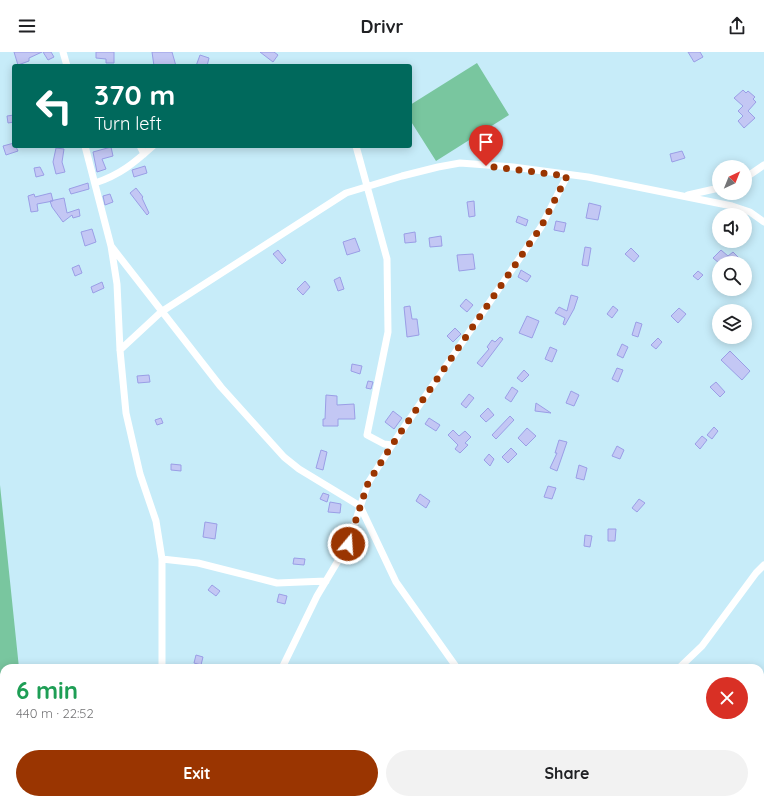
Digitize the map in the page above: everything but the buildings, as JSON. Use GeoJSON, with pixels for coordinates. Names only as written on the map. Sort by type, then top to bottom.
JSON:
{"type":"FeatureCollection","features":[{"type":"Feature","properties":{"kind":"street"},"geometry":{"type":"LineString","coordinates":[[63,52],[66,64]]}},
{"type":"Feature","properties":{"kind":"street"},"geometry":{"type":"LineString","coordinates":[[86,148],[111,246],[117,284],[120,350],[126,413],[140,474],[156,521],[162,559],[162,664]]}},
{"type":"Feature","properties":{"kind":"street"},"geometry":{"type":"LineString","coordinates":[[141,148],[144,154]]}},
{"type":"Feature","properties":{"kind":"street"},"geometry":{"type":"LineString","coordinates":[[95,183],[127,169],[151,148]]}},
{"type":"Feature","properties":{"kind":"street"},"geometry":{"type":"LineString","coordinates":[[356,148],[387,259],[388,332],[367,435],[384,444],[392,445]]}},
{"type":"Feature","properties":{"kind":"street"},"geometry":{"type":"LineString","coordinates":[[120,350],[161,312],[346,194],[366,186],[438,167],[460,163],[513,168],[567,176],[588,177],[732,206],[750,212],[764,222]]}},
{"type":"Feature","properties":{"kind":"street"},"geometry":{"type":"LineString","coordinates":[[752,173],[764,165]]}},
{"type":"Feature","properties":{"kind":"street"},"geometry":{"type":"LineString","coordinates":[[284,664],[317,596],[348,544],[368,483],[392,445],[541,227],[567,176]]}},
{"type":"Feature","properties":{"kind":"street"},"geometry":{"type":"LineString","coordinates":[[686,196],[712,190]]}},
{"type":"Feature","properties":{"kind":"street"},"geometry":{"type":"LineString","coordinates":[[111,246],[221,387],[284,457],[299,469],[360,506],[396,582],[454,664]]}},
{"type":"Feature","properties":{"kind":"street"},"geometry":{"type":"LineString","coordinates":[[162,559],[198,563],[277,583],[326,581]]}},
{"type":"Feature","properties":{"kind":"street"},"geometry":{"type":"LineString","coordinates":[[683,664],[702,646],[756,573],[764,565]]}},
{"type":"Feature","properties":{"kind":"green space"},"geometry":{"type":"Polygon","coordinates":[[[477,63],[509,115],[436,161],[412,123],[412,104],[477,63]]]}},
{"type":"Feature","properties":{"kind":"green space"},"geometry":{"type":"Polygon","coordinates":[[[0,485],[19,664],[0,664],[0,485]]]}},
{"type":"Feature","properties":{"kind":"route"},"geometry":{"type":"LineString","coordinates":[[348,544],[368,483],[392,445],[541,227],[567,176],[513,168],[486,166]]}}]}
